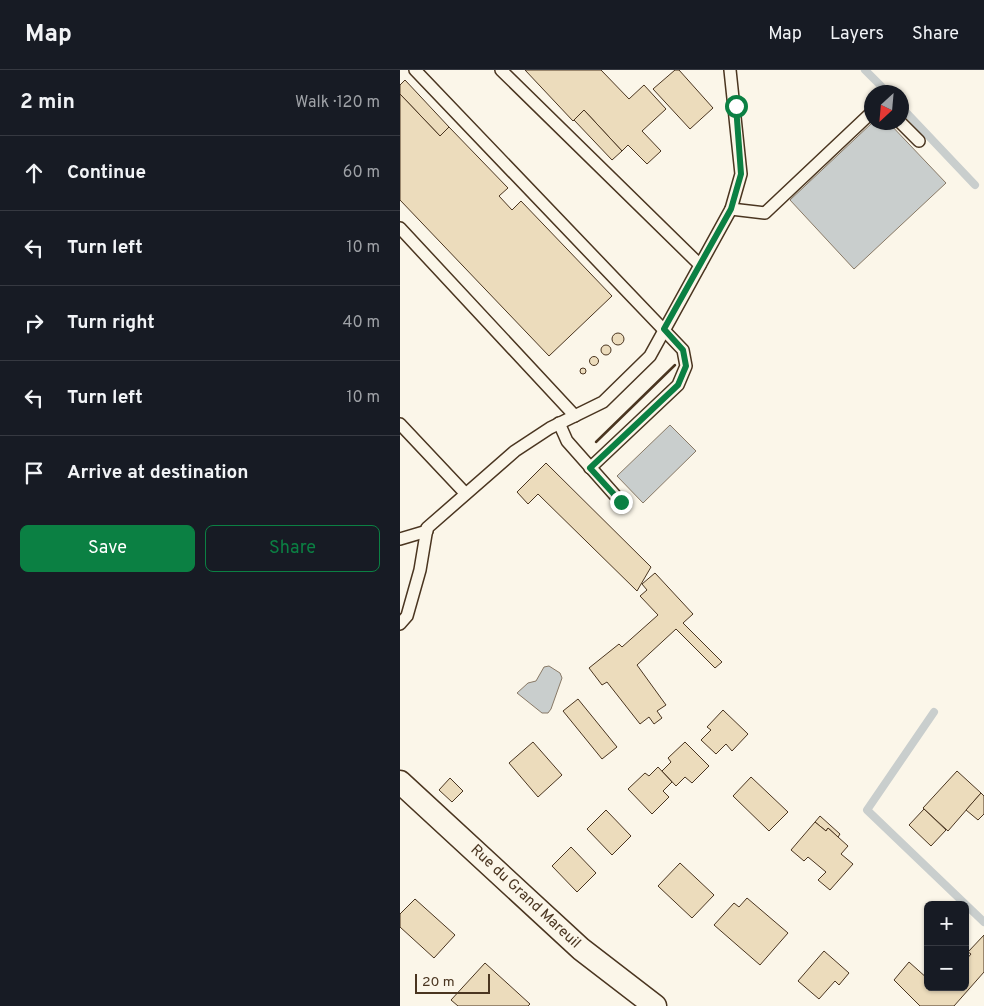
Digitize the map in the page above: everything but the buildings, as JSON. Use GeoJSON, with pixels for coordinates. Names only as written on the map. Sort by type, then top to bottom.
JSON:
{"type":"FeatureCollection","features":[{"type":"Feature","properties":{"kind":"street","name":"Rue du Grand Mareuil"},"geometry":{"type":"LineString","coordinates":[[400,782],[581,949],[655,1006]]}},
{"type":"Feature","properties":{"kind":"lane"},"geometry":{"type":"LineString","coordinates":[[415,70],[683,350],[686,366],[678,385],[590,468]]}},
{"type":"Feature","properties":{"kind":"lane"},"geometry":{"type":"LineString","coordinates":[[501,70],[700,265]]}},
{"type":"Feature","properties":{"kind":"lane"},"geometry":{"type":"LineString","coordinates":[[400,624],[407,616],[420,570],[427,528],[465,493],[516,451],[559,423],[603,402],[650,356],[731,209],[741,174],[730,70]]}},
{"type":"Feature","properties":{"kind":"lane"},"geometry":{"type":"LineString","coordinates":[[731,209],[765,213],[864,120]]}},
{"type":"Feature","properties":{"kind":"lane"},"geometry":{"type":"LineString","coordinates":[[908,130],[919,141]]}},
{"type":"Feature","properties":{"kind":"lane"},"geometry":{"type":"LineString","coordinates":[[400,228],[575,416]]}},
{"type":"Feature","properties":{"kind":"lane"},"geometry":{"type":"LineString","coordinates":[[559,423],[567,441],[621,502]]}},
{"type":"Feature","properties":{"kind":"lane"},"geometry":{"type":"LineString","coordinates":[[400,424],[465,493]]}},
{"type":"Feature","properties":{"kind":"lane"},"geometry":{"type":"LineString","coordinates":[[400,539],[427,531]]}},
{"type":"Feature","properties":{"kind":"shaded area"},"geometry":{"type":"Polygon","coordinates":[[[864,130],[896,130],[946,183],[854,269],[790,200],[864,130]]]}},
{"type":"Feature","properties":{"kind":"shaded area"},"geometry":{"type":"Polygon","coordinates":[[[670,425],[696,451],[643,503],[617,476],[670,425]]]}},
{"type":"Feature","properties":{"kind":"shaded area"},"geometry":{"type":"Polygon","coordinates":[[[549,666],[560,673],[562,678],[551,709],[548,713],[542,713],[517,693],[528,683],[536,681],[544,667],[549,666]]]}},
{"type":"Feature","properties":{"kind":"waterway"},"geometry":{"type":"LineString","coordinates":[[865,70],[880,85]]}},
{"type":"Feature","properties":{"kind":"waterway"},"geometry":{"type":"LineString","coordinates":[[909,115],[975,185]]}},
{"type":"Feature","properties":{"kind":"waterway"},"geometry":{"type":"LineString","coordinates":[[934,712],[867,810],[984,922]]}},
{"type":"Feature","properties":{"kind":"wall"},"geometry":{"type":"LineString","coordinates":[[596,442],[675,365]]}},
{"type":"Feature","properties":{"kind":"route"},"geometry":{"type":"LineString","coordinates":[[621,502],[590,468],[678,385],[686,366],[683,350],[664,329],[731,209],[741,174],[736,106]]}}]}
